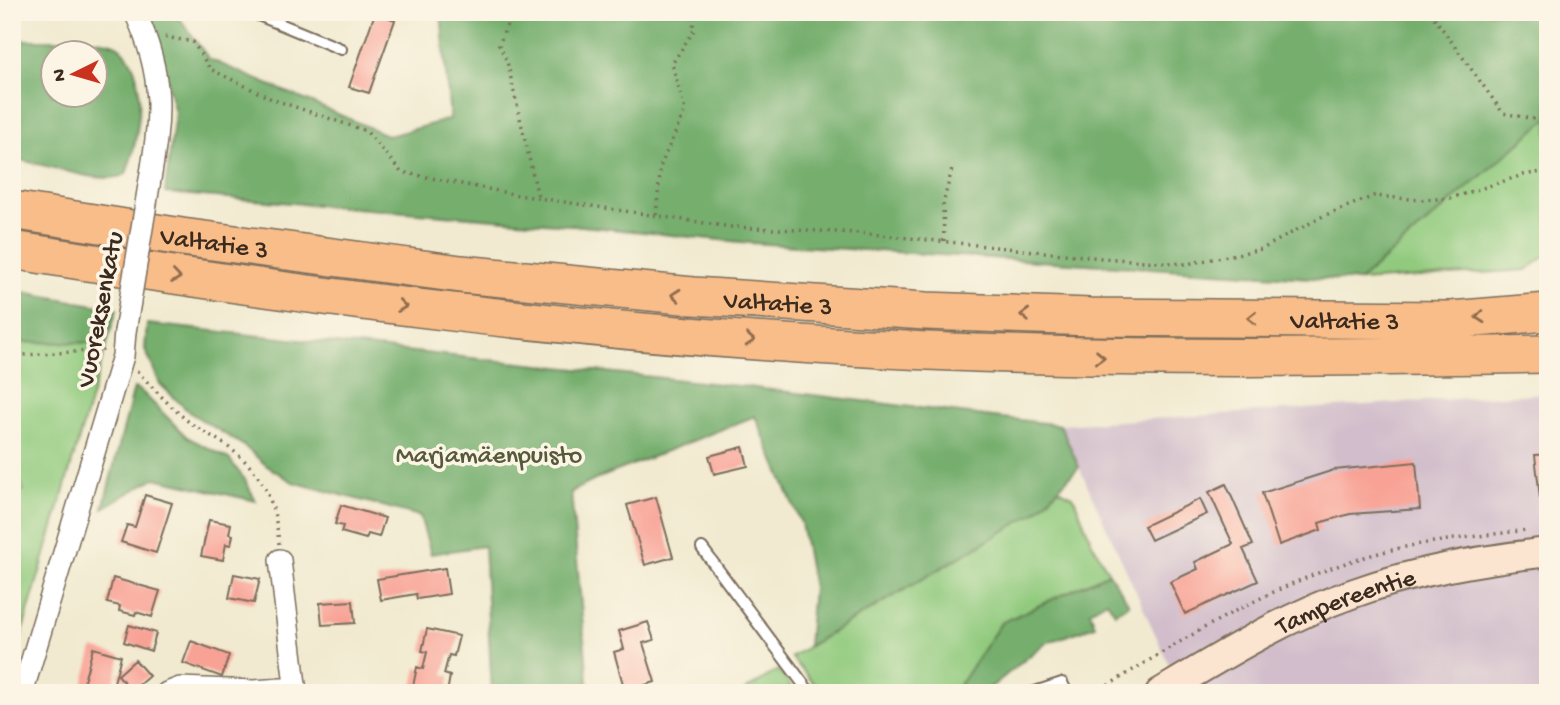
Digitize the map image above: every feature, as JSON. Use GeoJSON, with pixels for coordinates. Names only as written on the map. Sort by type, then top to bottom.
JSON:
{"type":"FeatureCollection","features":[{"type":"Feature","properties":{"kind":"highway","name":"Valtatie 3"},"geometry":{"type":"LineString","coordinates":[[12,210],[182,237],[461,274],[721,298],[926,312],[1091,317],[1451,320],[1548,312]]}},
{"type":"Feature","properties":{"kind":"highway","name":"Valtatie 3"},"geometry":{"type":"LineString","coordinates":[[12,250],[177,277],[457,314],[704,337],[924,351],[1091,357],[1275,359],[1548,354]]}},
{"type":"Feature","properties":{"kind":"main road","name":"Tampereentie"},"geometry":{"type":"LineString","coordinates":[[1160,693],[1238,646],[1286,621],[1354,593],[1432,570],[1548,552]]}},
{"type":"Feature","properties":{"kind":"street","name":"Vuoreksenkatu"},"geometry":{"type":"LineString","coordinates":[[22,693],[125,332],[156,148],[159,103],[148,41],[135,12]]}},
{"type":"Feature","properties":{"kind":"street"},"geometry":{"type":"LineString","coordinates":[[167,693],[180,688],[295,690],[280,560]]}},
{"type":"Feature","properties":{"kind":"lane"},"geometry":{"type":"LineString","coordinates":[[251,12],[341,49]]}},
{"type":"Feature","properties":{"kind":"lane"},"geometry":{"type":"LineString","coordinates":[[702,548],[810,693]]}},
{"type":"Feature","properties":{"kind":"lane"},"geometry":{"type":"LineString","coordinates":[[1032,693],[1062,683],[1067,693]]}},
{"type":"Feature","properties":{"kind":"path"},"geometry":{"type":"LineString","coordinates":[[512,12],[499,45],[507,61],[538,197]]}},
{"type":"Feature","properties":{"kind":"path"},"geometry":{"type":"LineString","coordinates":[[656,215],[661,165],[685,110],[672,64],[694,30],[692,12]]}},
{"type":"Feature","properties":{"kind":"path"},"geometry":{"type":"LineString","coordinates":[[1430,12],[1503,113],[1548,122]]}},
{"type":"Feature","properties":{"kind":"path"},"geometry":{"type":"LineString","coordinates":[[158,32],[167,39],[193,41],[211,69],[272,99],[366,131],[401,172],[538,197],[731,227],[861,233],[1187,264],[1262,249],[1323,216],[1374,196],[1421,200],[1451,198],[1523,175],[1548,171]]}},
{"type":"Feature","properties":{"kind":"path"},"geometry":{"type":"LineString","coordinates":[[944,241],[943,204],[952,169]]}},
{"type":"Feature","properties":{"kind":"path"},"geometry":{"type":"LineString","coordinates":[[12,361],[24,355],[117,353],[185,419],[225,444],[256,471],[265,488],[277,525],[280,560]]}},
{"type":"Feature","properties":{"kind":"shaded area"},"geometry":{"type":"Polygon","coordinates":[[[1548,393],[1548,693],[1182,693],[1060,425],[1548,393]]]}},
{"type":"Feature","properties":{"kind":"green space"},"geometry":{"type":"Polygon","coordinates":[[[146,12],[175,12],[209,59],[389,136],[450,119],[441,12],[1548,12],[1548,118],[1359,281],[750,243],[582,226],[165,193],[175,113],[146,12]]]}},
{"type":"Feature","properties":{"kind":"green space"},"geometry":{"type":"Polygon","coordinates":[[[12,40],[38,40],[38,108],[108,108],[108,42],[121,48],[130,60],[139,91],[138,127],[126,174],[102,178],[12,159],[12,40]]]}},
{"type":"Feature","properties":{"kind":"green space"},"geometry":{"type":"Polygon","coordinates":[[[1548,118],[1548,254],[1527,270],[1359,281],[1548,118]]]}},
{"type":"Feature","properties":{"kind":"green space"},"geometry":{"type":"Polygon","coordinates":[[[12,290],[117,309],[107,343],[12,342],[12,290]]]}},
{"type":"Feature","properties":{"kind":"green space","name":"Marjamäenpuisto"},"geometry":{"type":"Polygon","coordinates":[[[147,324],[739,386],[1060,425],[1079,467],[1036,512],[808,646],[813,588],[801,523],[755,416],[599,478],[571,492],[589,693],[492,693],[484,546],[431,554],[420,516],[293,482],[267,466],[244,446],[189,412],[160,384],[145,349],[147,324]]]}},
{"type":"Feature","properties":{"kind":"green space"},"geometry":{"type":"Polygon","coordinates":[[[12,342],[107,343],[12,667],[12,496],[24,490],[12,461],[12,342]]]}},
{"type":"Feature","properties":{"kind":"green space"},"geometry":{"type":"Polygon","coordinates":[[[134,388],[142,392],[187,437],[229,459],[245,480],[256,501],[155,478],[103,508],[134,388]]]}},
{"type":"Feature","properties":{"kind":"green space"},"geometry":{"type":"Polygon","coordinates":[[[1058,489],[1073,496],[1092,543],[1109,573],[1001,623],[954,693],[822,693],[791,657],[1036,512],[1058,489]]]}},
{"type":"Feature","properties":{"kind":"green space"},"geometry":{"type":"Polygon","coordinates":[[[1109,573],[1129,604],[1115,613],[1107,601],[1090,611],[1095,626],[1045,643],[984,693],[954,693],[1001,623],[1109,573]]]}},
{"type":"Feature","properties":{"kind":"green space"},"geometry":{"type":"Polygon","coordinates":[[[778,670],[796,693],[741,693],[778,670]]]}},
{"type":"Feature","properties":{"kind":"building"},"geometry":{"type":"Polygon","coordinates":[[[375,13],[395,20],[369,93],[349,87],[375,13]]]}},
{"type":"Feature","properties":{"kind":"building"},"geometry":{"type":"Polygon","coordinates":[[[743,447],[748,466],[714,474],[709,456],[743,447]]]}},
{"type":"Feature","properties":{"kind":"building"},"geometry":{"type":"Polygon","coordinates":[[[1548,454],[1548,497],[1540,498],[1535,455],[1548,454]]]}},
{"type":"Feature","properties":{"kind":"building"},"geometry":{"type":"Polygon","coordinates":[[[1416,462],[1420,509],[1350,514],[1319,523],[1321,530],[1279,545],[1262,493],[1334,470],[1416,462]]]}},
{"type":"Feature","properties":{"kind":"building"},"geometry":{"type":"Polygon","coordinates":[[[1226,484],[1253,545],[1243,549],[1258,581],[1185,614],[1170,582],[1198,569],[1195,562],[1233,544],[1209,492],[1226,484]]]}},
{"type":"Feature","properties":{"kind":"building"},"geometry":{"type":"Polygon","coordinates":[[[145,495],[172,503],[156,553],[121,542],[127,525],[135,527],[145,495]]]}},
{"type":"Feature","properties":{"kind":"building"},"geometry":{"type":"Polygon","coordinates":[[[656,497],[673,557],[645,565],[627,505],[656,497]]]}},
{"type":"Feature","properties":{"kind":"building"},"geometry":{"type":"Polygon","coordinates":[[[1200,499],[1207,514],[1151,540],[1144,526],[1200,499]]]}},
{"type":"Feature","properties":{"kind":"building"},"geometry":{"type":"Polygon","coordinates":[[[341,505],[385,518],[379,537],[368,534],[366,539],[341,532],[343,526],[335,524],[341,505]]]}},
{"type":"Feature","properties":{"kind":"building"},"geometry":{"type":"Polygon","coordinates":[[[209,520],[231,524],[231,545],[226,544],[223,560],[201,556],[209,520]]]}},
{"type":"Feature","properties":{"kind":"building"},"geometry":{"type":"Polygon","coordinates":[[[445,568],[449,594],[417,599],[416,594],[381,600],[377,579],[445,568]]]}},
{"type":"Feature","properties":{"kind":"building"},"geometry":{"type":"Polygon","coordinates":[[[234,574],[260,579],[254,603],[229,598],[234,574]]]}},
{"type":"Feature","properties":{"kind":"building"},"geometry":{"type":"Polygon","coordinates":[[[113,578],[160,591],[152,617],[119,611],[120,606],[107,603],[113,578]]]}},
{"type":"Feature","properties":{"kind":"building"},"geometry":{"type":"Polygon","coordinates":[[[353,601],[355,623],[322,625],[320,603],[353,601]]]}},
{"type":"Feature","properties":{"kind":"building"},"geometry":{"type":"Polygon","coordinates":[[[648,622],[654,640],[643,643],[655,682],[625,691],[614,652],[624,649],[619,631],[648,622]]]}},
{"type":"Feature","properties":{"kind":"building"},"geometry":{"type":"Polygon","coordinates":[[[129,625],[156,633],[151,651],[124,642],[129,625]]]}},
{"type":"Feature","properties":{"kind":"building"},"geometry":{"type":"Polygon","coordinates":[[[427,629],[459,636],[454,656],[449,655],[444,674],[450,676],[447,693],[412,691],[417,667],[423,669],[427,652],[422,651],[427,629]]]}},
{"type":"Feature","properties":{"kind":"building"},"geometry":{"type":"Polygon","coordinates":[[[191,641],[229,655],[222,677],[183,663],[191,641]]]}},
{"type":"Feature","properties":{"kind":"building"},"geometry":{"type":"Polygon","coordinates":[[[93,648],[121,656],[112,690],[102,688],[100,692],[87,689],[88,686],[83,685],[93,648]]]}},
{"type":"Feature","properties":{"kind":"building"},"geometry":{"type":"Polygon","coordinates":[[[135,660],[149,676],[132,691],[118,675],[135,660]]]}}]}
